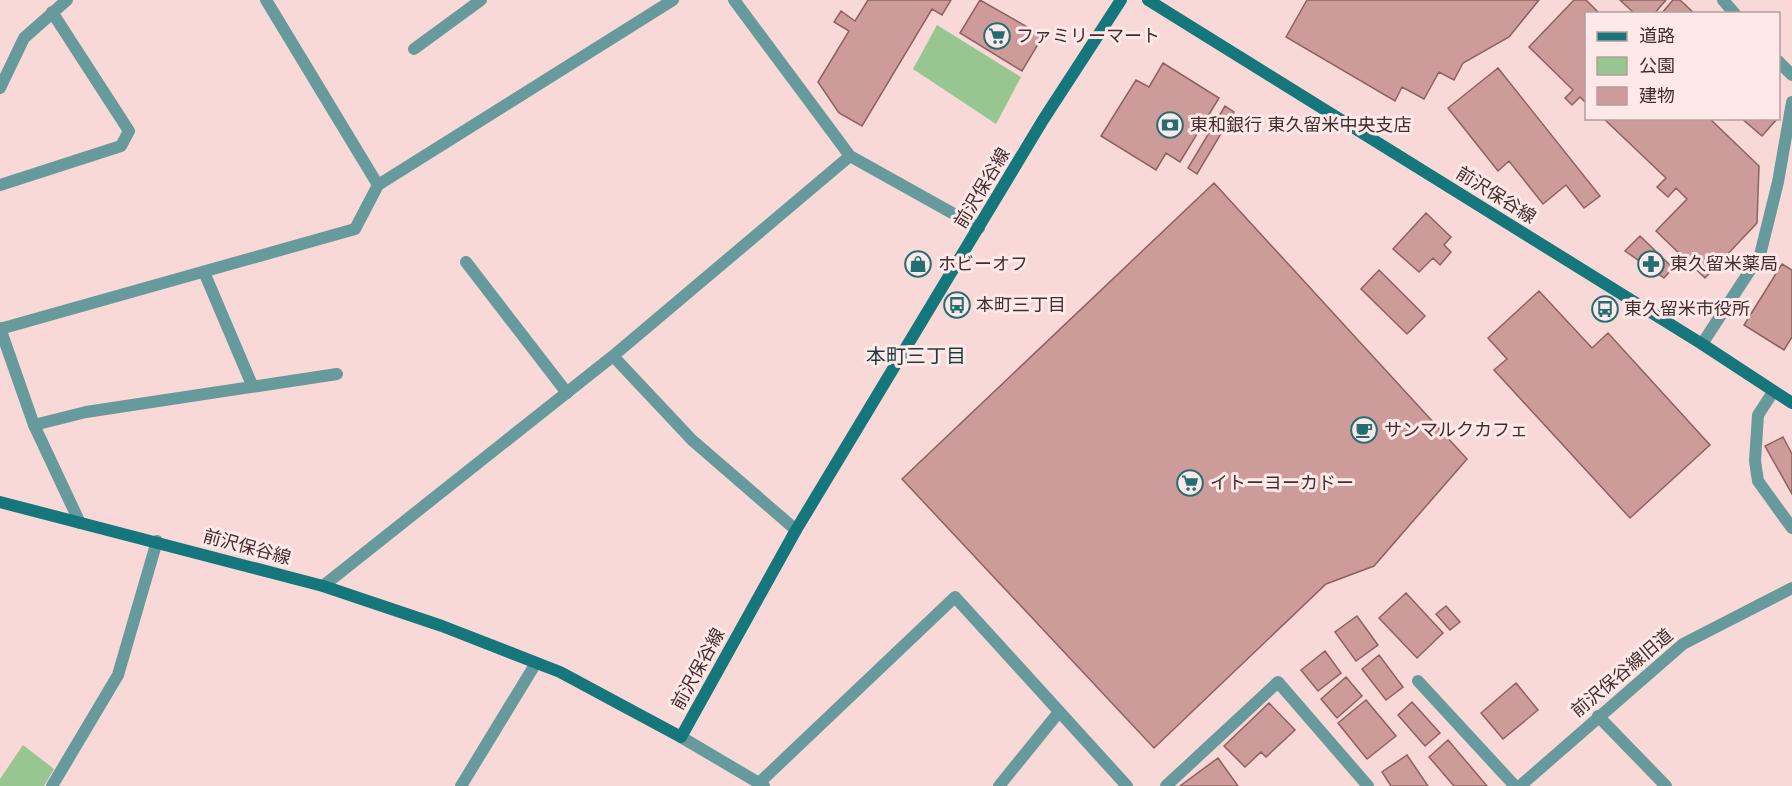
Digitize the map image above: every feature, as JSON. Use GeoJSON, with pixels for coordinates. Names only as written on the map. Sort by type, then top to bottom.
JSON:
{"type":"FeatureCollection","features":[{"type":"Feature","properties":{"kind":"main road","name":"前沢保谷線"},"geometry":{"type":"LineString","coordinates":[[0,502],[323,586],[442,626],[560,672],[681,737],[796,530],[1043,120],[1121,0]]}},
{"type":"Feature","properties":{"kind":"main road","name":"前沢保谷線"},"geometry":{"type":"LineString","coordinates":[[1149,0],[1702,344],[1792,403]]}},
{"type":"Feature","properties":{"kind":"street"},"geometry":{"type":"LineString","coordinates":[[0,88],[24,38],[67,0]]}},
{"type":"Feature","properties":{"kind":"street"},"geometry":{"type":"LineString","coordinates":[[266,0],[378,185]]}},
{"type":"Feature","properties":{"kind":"street"},"geometry":{"type":"LineString","coordinates":[[414,49],[481,0]]}},
{"type":"Feature","properties":{"kind":"street"},"geometry":{"type":"LineString","coordinates":[[80,523],[34,426],[0,328],[355,229],[378,185],[673,0]]}},
{"type":"Feature","properties":{"kind":"street"},"geometry":{"type":"LineString","coordinates":[[734,0],[850,156],[979,228]]}},
{"type":"Feature","properties":{"kind":"street"},"geometry":{"type":"LineString","coordinates":[[1723,0],[1734,12]]}},
{"type":"Feature","properties":{"kind":"street"},"geometry":{"type":"LineString","coordinates":[[0,185],[121,146],[129,131],[52,12]]}},
{"type":"Feature","properties":{"kind":"street"},"geometry":{"type":"LineString","coordinates":[[1702,344],[1760,255],[1778,182],[1792,102]]}},
{"type":"Feature","properties":{"kind":"street"},"geometry":{"type":"LineString","coordinates":[[323,586],[613,356],[850,156]]}},
{"type":"Feature","properties":{"kind":"street"},"geometry":{"type":"LineString","coordinates":[[466,262],[567,393]]}},
{"type":"Feature","properties":{"kind":"street"},"geometry":{"type":"LineString","coordinates":[[204,272],[252,385]]}},
{"type":"Feature","properties":{"kind":"street"},"geometry":{"type":"LineString","coordinates":[[613,356],[692,440],[796,530]]}},
{"type":"Feature","properties":{"kind":"street"},"geometry":{"type":"LineString","coordinates":[[34,426],[86,412],[252,385],[337,374]]}},
{"type":"Feature","properties":{"kind":"street"},"geometry":{"type":"LineString","coordinates":[[1773,392],[1758,415],[1755,461],[1758,481],[1792,528]]}},
{"type":"Feature","properties":{"kind":"street"},"geometry":{"type":"LineString","coordinates":[[52,786],[118,675],[157,541]]}},
{"type":"Feature","properties":{"kind":"street","name":"前沢保谷線旧道"},"geometry":{"type":"LineString","coordinates":[[1518,786],[1683,644],[1792,588]]}},
{"type":"Feature","properties":{"kind":"street"},"geometry":{"type":"LineString","coordinates":[[681,737],[762,784],[955,597],[1126,786]]}},
{"type":"Feature","properties":{"kind":"street"},"geometry":{"type":"LineString","coordinates":[[461,786],[536,663]]}},
{"type":"Feature","properties":{"kind":"street"},"geometry":{"type":"LineString","coordinates":[[1418,681],[1518,786]]}},
{"type":"Feature","properties":{"kind":"street"},"geometry":{"type":"LineString","coordinates":[[1166,786],[1278,682],[1368,786]]}},
{"type":"Feature","properties":{"kind":"street"},"geometry":{"type":"LineString","coordinates":[[999,786],[1059,712]]}},
{"type":"Feature","properties":{"kind":"street"},"geometry":{"type":"LineString","coordinates":[[1598,716],[1666,786]]}},
{"type":"Feature","properties":{"kind":"green space"},"geometry":{"type":"Polygon","coordinates":[[[937,25],[1021,77],[996,124],[913,69],[937,25]]]}},
{"type":"Feature","properties":{"kind":"green space"},"geometry":{"type":"Polygon","coordinates":[[[23,745],[54,769],[44,786],[0,786],[0,779],[23,745]]]}},
{"type":"Feature","properties":{"kind":"building"},"geometry":{"type":"Polygon","coordinates":[[[868,0],[951,0],[942,15],[932,9],[862,126],[839,113],[818,82],[849,31],[834,22],[841,11],[855,21],[868,0]]]}},
{"type":"Feature","properties":{"kind":"building"},"geometry":{"type":"Polygon","coordinates":[[[980,0],[1043,36],[1022,71],[960,33],[980,0]]]}},
{"type":"Feature","properties":{"kind":"building"},"geometry":{"type":"Polygon","coordinates":[[[1307,0],[1539,0],[1509,37],[1463,63],[1454,80],[1439,72],[1424,99],[1402,87],[1395,101],[1286,37],[1307,0]]]}},
{"type":"Feature","properties":{"kind":"building"},"geometry":{"type":"Polygon","coordinates":[[[1574,0],[1586,0],[1598,12],[1585,12],[1585,102],[1580,97],[1572,105],[1565,98],[1573,90],[1529,47],[1574,0]]]}},
{"type":"Feature","properties":{"kind":"building"},"geometry":{"type":"Polygon","coordinates":[[[1620,0],[1666,0],[1656,12],[1633,12],[1620,0]]]}},
{"type":"Feature","properties":{"kind":"building"},"geometry":{"type":"Polygon","coordinates":[[[1673,0],[1680,0],[1693,12],[1663,12],[1673,0]]]}},
{"type":"Feature","properties":{"kind":"building"},"geometry":{"type":"Polygon","coordinates":[[[1163,63],[1219,98],[1180,162],[1166,153],[1156,170],[1101,136],[1136,80],[1149,87],[1163,63]]]}},
{"type":"Feature","properties":{"kind":"building"},"geometry":{"type":"Polygon","coordinates":[[[1498,68],[1600,196],[1584,208],[1566,185],[1543,204],[1509,161],[1498,171],[1448,108],[1498,68]]]}},
{"type":"Feature","properties":{"kind":"building"},"geometry":{"type":"Polygon","coordinates":[[[1225,106],[1234,112],[1197,174],[1188,168],[1225,106]]]}},
{"type":"Feature","properties":{"kind":"building"},"geometry":{"type":"Polygon","coordinates":[[[1605,120],[1711,120],[1759,166],[1757,223],[1705,278],[1656,231],[1687,199],[1676,188],[1668,197],[1657,187],[1666,178],[1605,120]]]}},
{"type":"Feature","properties":{"kind":"building"},"geometry":{"type":"Polygon","coordinates":[[[1743,120],[1776,120],[1762,136],[1743,120]]]}},
{"type":"Feature","properties":{"kind":"building"},"geometry":{"type":"Polygon","coordinates":[[[1214,183],[1467,459],[1374,566],[1326,584],[1154,748],[902,479],[1214,183]]]}},
{"type":"Feature","properties":{"kind":"building"},"geometry":{"type":"Polygon","coordinates":[[[1426,213],[1451,237],[1444,245],[1451,252],[1440,265],[1433,258],[1419,272],[1393,249],[1426,213]]]}},
{"type":"Feature","properties":{"kind":"building"},"geometry":{"type":"Polygon","coordinates":[[[1640,236],[1673,268],[1664,278],[1625,251],[1640,236]]]}},
{"type":"Feature","properties":{"kind":"building"},"geometry":{"type":"Polygon","coordinates":[[[1782,264],[1792,270],[1792,337],[1784,350],[1744,325],[1782,264]]]}},
{"type":"Feature","properties":{"kind":"building"},"geometry":{"type":"Polygon","coordinates":[[[1379,270],[1425,316],[1407,334],[1361,289],[1379,270]]]}},
{"type":"Feature","properties":{"kind":"building"},"geometry":{"type":"Polygon","coordinates":[[[1539,291],[1592,348],[1608,333],[1710,445],[1630,518],[1494,370],[1507,359],[1488,338],[1539,291]]]}},
{"type":"Feature","properties":{"kind":"building"},"geometry":{"type":"Polygon","coordinates":[[[1783,437],[1792,454],[1792,494],[1765,446],[1783,437]]]}},
{"type":"Feature","properties":{"kind":"building"},"geometry":{"type":"Polygon","coordinates":[[[1406,593],[1443,633],[1417,658],[1379,618],[1406,593]]]}},
{"type":"Feature","properties":{"kind":"building"},"geometry":{"type":"Polygon","coordinates":[[[1446,606],[1460,622],[1450,630],[1436,614],[1446,606]]]}},
{"type":"Feature","properties":{"kind":"building"},"geometry":{"type":"Polygon","coordinates":[[[1357,616],[1378,645],[1356,661],[1335,632],[1357,616]]]}},
{"type":"Feature","properties":{"kind":"building"},"geometry":{"type":"Polygon","coordinates":[[[1325,651],[1341,673],[1318,691],[1301,670],[1325,651]]]}},
{"type":"Feature","properties":{"kind":"building"},"geometry":{"type":"Polygon","coordinates":[[[1379,655],[1403,687],[1386,700],[1362,669],[1379,655]]]}},
{"type":"Feature","properties":{"kind":"building"},"geometry":{"type":"Polygon","coordinates":[[[1346,677],[1362,696],[1337,718],[1321,699],[1346,677]]]}},
{"type":"Feature","properties":{"kind":"building"},"geometry":{"type":"Polygon","coordinates":[[[1516,683],[1538,710],[1503,739],[1481,713],[1516,683]]]}},
{"type":"Feature","properties":{"kind":"building"},"geometry":{"type":"Polygon","coordinates":[[[1366,700],[1396,736],[1367,759],[1338,723],[1366,700]]]}},
{"type":"Feature","properties":{"kind":"building"},"geometry":{"type":"Polygon","coordinates":[[[1412,702],[1440,733],[1425,746],[1398,715],[1412,702]]]}},
{"type":"Feature","properties":{"kind":"building"},"geometry":{"type":"Polygon","coordinates":[[[1269,703],[1295,730],[1266,757],[1261,752],[1245,767],[1224,746],[1269,703]]]}},
{"type":"Feature","properties":{"kind":"building"},"geometry":{"type":"Polygon","coordinates":[[[1448,740],[1487,786],[1454,786],[1429,757],[1448,740]]]}},
{"type":"Feature","properties":{"kind":"building"},"geometry":{"type":"Polygon","coordinates":[[[1407,755],[1428,786],[1391,786],[1382,772],[1407,755]]]}},
{"type":"Feature","properties":{"kind":"building"},"geometry":{"type":"Polygon","coordinates":[[[1218,758],[1238,786],[1180,786],[1218,758]]]}},
{"type":"Feature","properties":{"kind":"place","name":"ファミリーマート"},"geometry":{"type":"Point","coordinates":[997,36]}},
{"type":"Feature","properties":{"kind":"place","name":"東和銀行 東久留米中央支店"},"geometry":{"type":"Point","coordinates":[1170,125]}},
{"type":"Feature","properties":{"kind":"place","name":"ホビーオフ"},"geometry":{"type":"Point","coordinates":[918,264]}},
{"type":"Feature","properties":{"kind":"place","name":"東久留米薬局"},"geometry":{"type":"Point","coordinates":[1651,264]}},
{"type":"Feature","properties":{"kind":"place","name":"本町三丁目"},"geometry":{"type":"Point","coordinates":[957,305]}},
{"type":"Feature","properties":{"kind":"place","name":"東久留米市役所"},"geometry":{"type":"Point","coordinates":[1605,309]}},
{"type":"Feature","properties":{"kind":"place","name":"サンマルクカフェ"},"geometry":{"type":"Point","coordinates":[1364,430]}},
{"type":"Feature","properties":{"kind":"place","name":"イトーヨーカドー"},"geometry":{"type":"Point","coordinates":[1190,483]}},
{"type":"Feature","properties":{"kind":"district","name":"本町三丁目"},"geometry":{"type":"Point","coordinates":[916,356]}}]}
